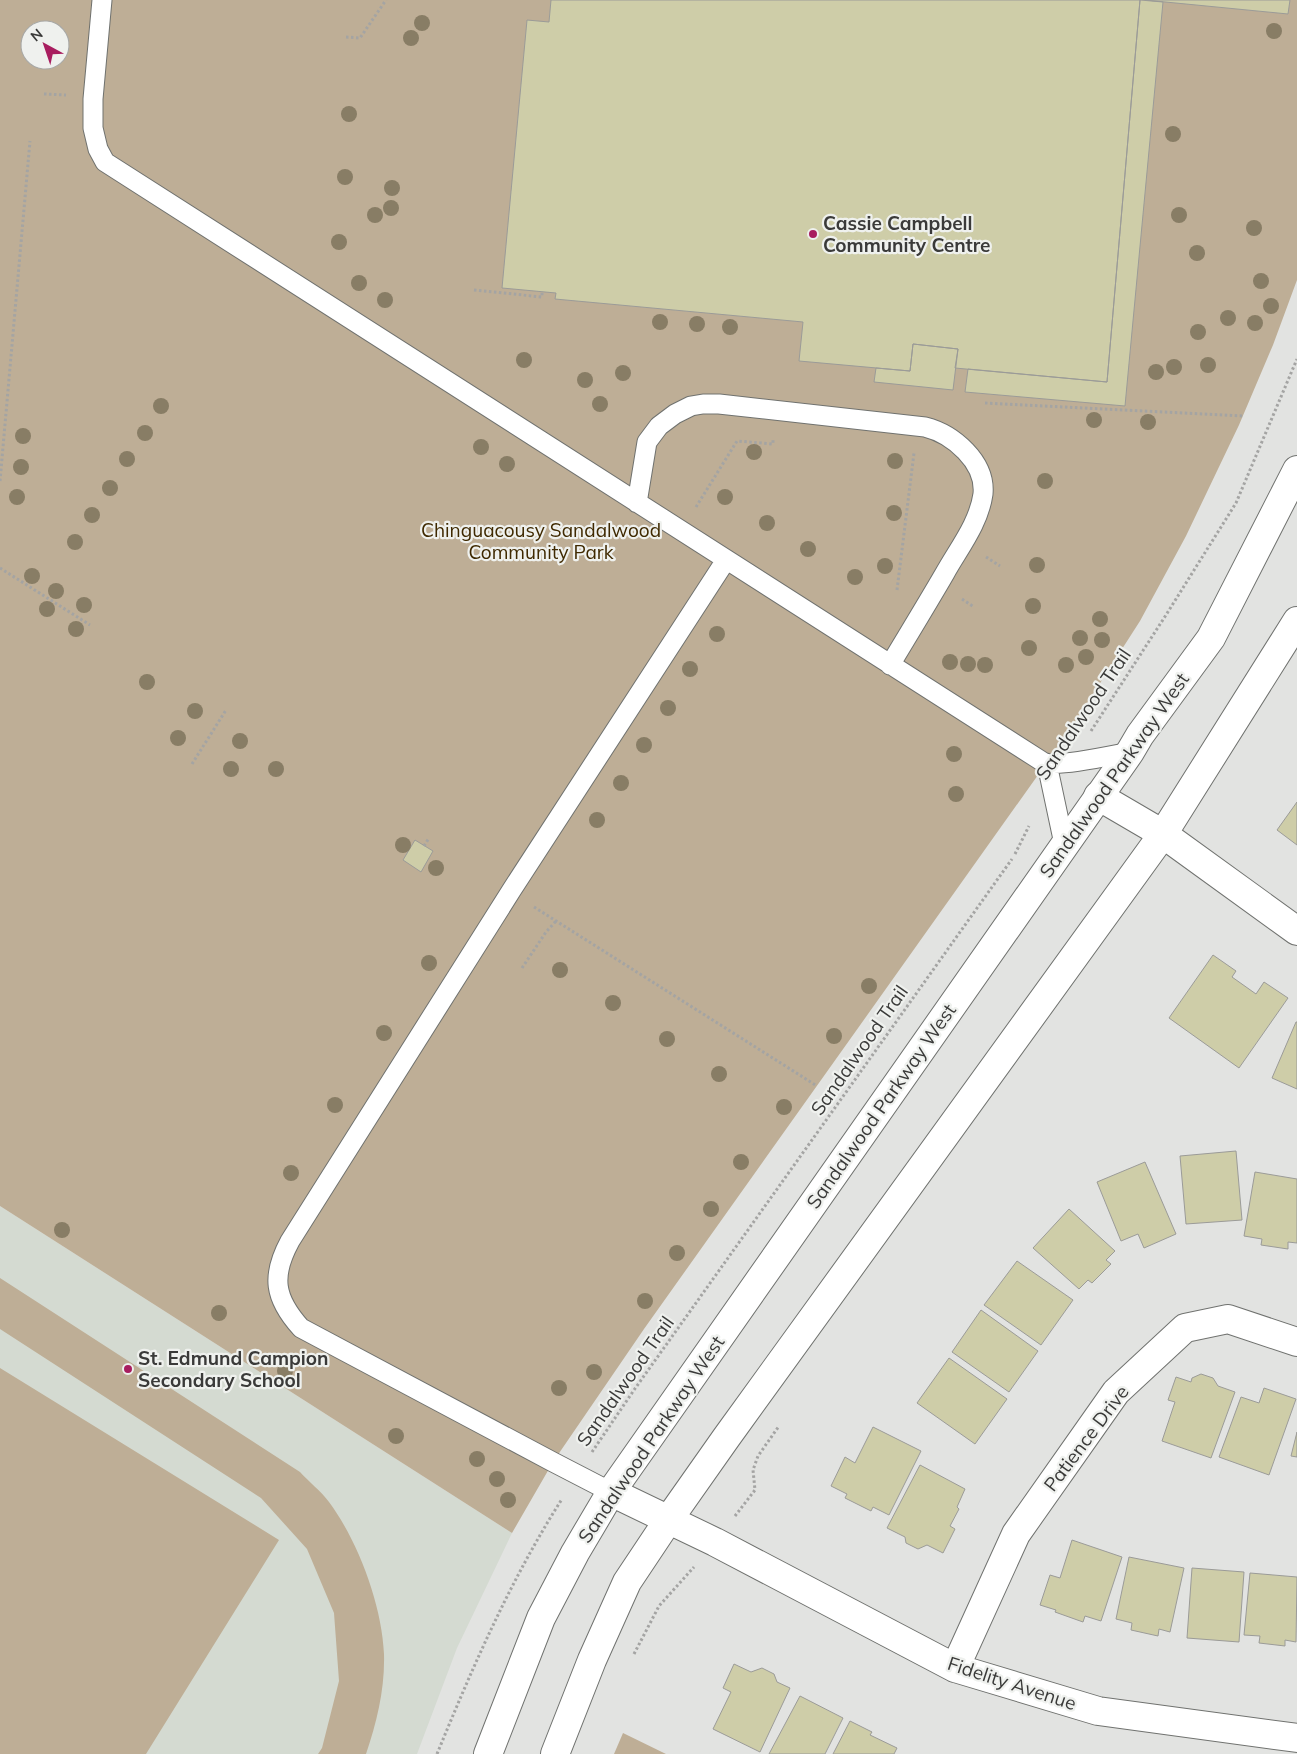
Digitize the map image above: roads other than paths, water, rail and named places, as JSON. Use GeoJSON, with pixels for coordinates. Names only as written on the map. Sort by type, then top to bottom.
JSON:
{"type":"FeatureCollection","features":[{"type":"Feature","properties":{"kind":"main road","name":"Sandalwood Parkway West"},"geometry":{"type":"LineString","coordinates":[[488,1754],[541,1618],[575,1553],[611,1492],[1130,752],[1140,735],[1211,638],[1297,470]]}},
{"type":"Feature","properties":{"kind":"main road"},"geometry":{"type":"LineString","coordinates":[[555,1754],[592,1660],[627,1582],[669,1519],[1162,834],[1297,621]]}},
{"type":"Feature","properties":{"kind":"main road"},"geometry":{"type":"LineString","coordinates":[[1098,796],[1162,834],[1297,931]]}},
{"type":"Feature","properties":{"kind":"main road","name":"Patience Drive"},"geometry":{"type":"LineString","coordinates":[[955,1668],[1016,1534],[1116,1392],[1185,1328],[1228,1319],[1297,1342]]}},
{"type":"Feature","properties":{"kind":"main road","name":"Fidelity Avenue"},"geometry":{"type":"LineString","coordinates":[[611,1492],[715,1542],[955,1668],[1098,1711],[1297,1738]]}},
{"type":"Feature","properties":{"kind":"lane"},"geometry":{"type":"LineString","coordinates":[[102,0],[93,99],[93,128],[98,149],[105,162],[890,666],[1047,764],[1130,752]]}},
{"type":"Feature","properties":{"kind":"lane"},"geometry":{"type":"LineString","coordinates":[[637,503],[647,442],[659,426],[675,414],[697,404],[719,404],[925,426],[950,437],[964,450],[979,472],[982,480],[982,496],[974,524],[890,666]]}},
{"type":"Feature","properties":{"kind":"lane"},"geometry":{"type":"LineString","coordinates":[[611,1492],[301,1328],[288,1313],[280,1296],[278,1277],[281,1258],[290,1241],[511,891],[726,560]]}},
{"type":"Feature","properties":{"kind":"lane"},"geometry":{"type":"LineString","coordinates":[[1047,764],[1064,844]]}},
{"type":"Feature","properties":{"kind":"place","name":"Cassie Campbell Community Centre"},"geometry":{"type":"Point","coordinates":[813,234]}},
{"type":"Feature","properties":{"kind":"place","name":"St. Edmund Campion Secondary School"},"geometry":{"type":"Point","coordinates":[128,1369]}},
{"type":"Feature","properties":{"kind":"park label","name":"Chinguacousy Sandalwood Community Park"},"geometry":{"type":"Point","coordinates":[541,541]}}]}
